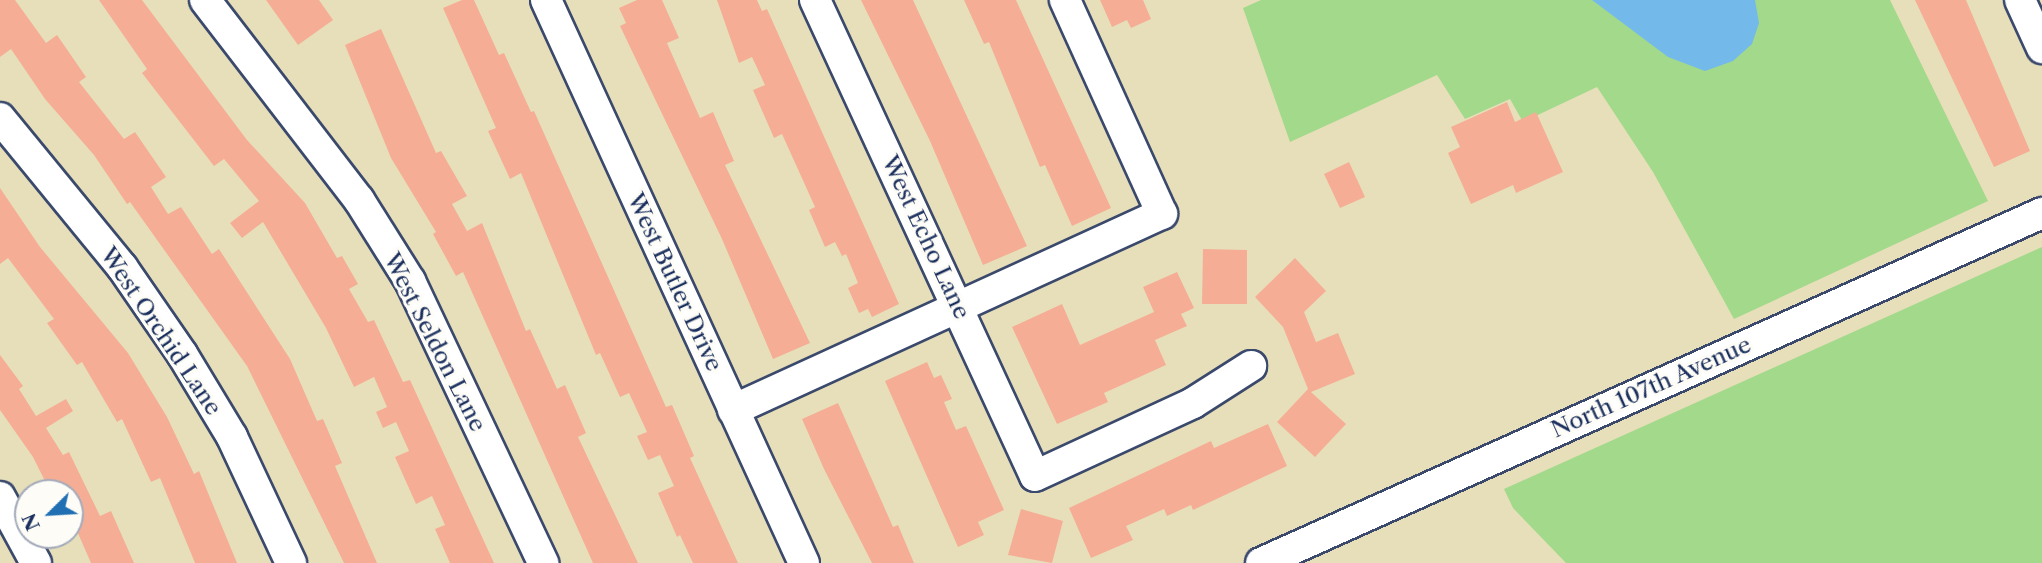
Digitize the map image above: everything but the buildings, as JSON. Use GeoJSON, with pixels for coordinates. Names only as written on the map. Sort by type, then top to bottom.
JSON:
{"type":"FeatureCollection","features":[{"type":"Feature","properties":{"kind":"street","name":"West Seldon Lane"},"geometry":{"type":"LineString","coordinates":[[205,0],[310,116],[410,281],[543,563]]}},
{"type":"Feature","properties":{"kind":"street","name":"West Butler Drive"},"geometry":{"type":"LineString","coordinates":[[546,0],[804,563]]}},
{"type":"Feature","properties":{"kind":"street","name":"West Echo Lane"},"geometry":{"type":"LineString","coordinates":[[816,0],[1035,475],[1193,403],[1251,366]]}},
{"type":"Feature","properties":{"kind":"street"},"geometry":{"type":"LineString","coordinates":[[733,410],[1162,214],[1065,0]]}},
{"type":"Feature","properties":{"kind":"street"},"geometry":{"type":"LineString","coordinates":[[2020,0],[2042,48]]}},
{"type":"Feature","properties":{"kind":"street","name":"West Orchid Lane"},"geometry":{"type":"LineString","coordinates":[[0,118],[122,267],[182,354],[232,437],[291,563]]}},
{"type":"Feature","properties":{"kind":"street","name":"North 107th Avenue"},"geometry":{"type":"LineString","coordinates":[[1261,563],[2042,213]]}},
{"type":"Feature","properties":{"kind":"street"},"geometry":{"type":"LineString","coordinates":[[0,498],[36,563]]}},
{"type":"Feature","properties":{"kind":"green space"},"geometry":{"type":"Polygon","coordinates":[[[1261,0],[1890,0],[1988,201],[1734,319],[1653,172],[1597,87],[1523,122],[1510,99],[1465,119],[1437,75],[1290,142],[1243,8],[1261,0]]]}},
{"type":"Feature","properties":{"kind":"green space"},"geometry":{"type":"Polygon","coordinates":[[[2042,247],[2042,563],[1566,563],[1513,508],[1504,489],[2042,247]]]}},
{"type":"Feature","properties":{"kind":"water"},"geometry":{"type":"Polygon","coordinates":[[[1592,0],[1755,0],[1759,23],[1752,44],[1733,61],[1705,71],[1668,57],[1592,0]]]}}]}
